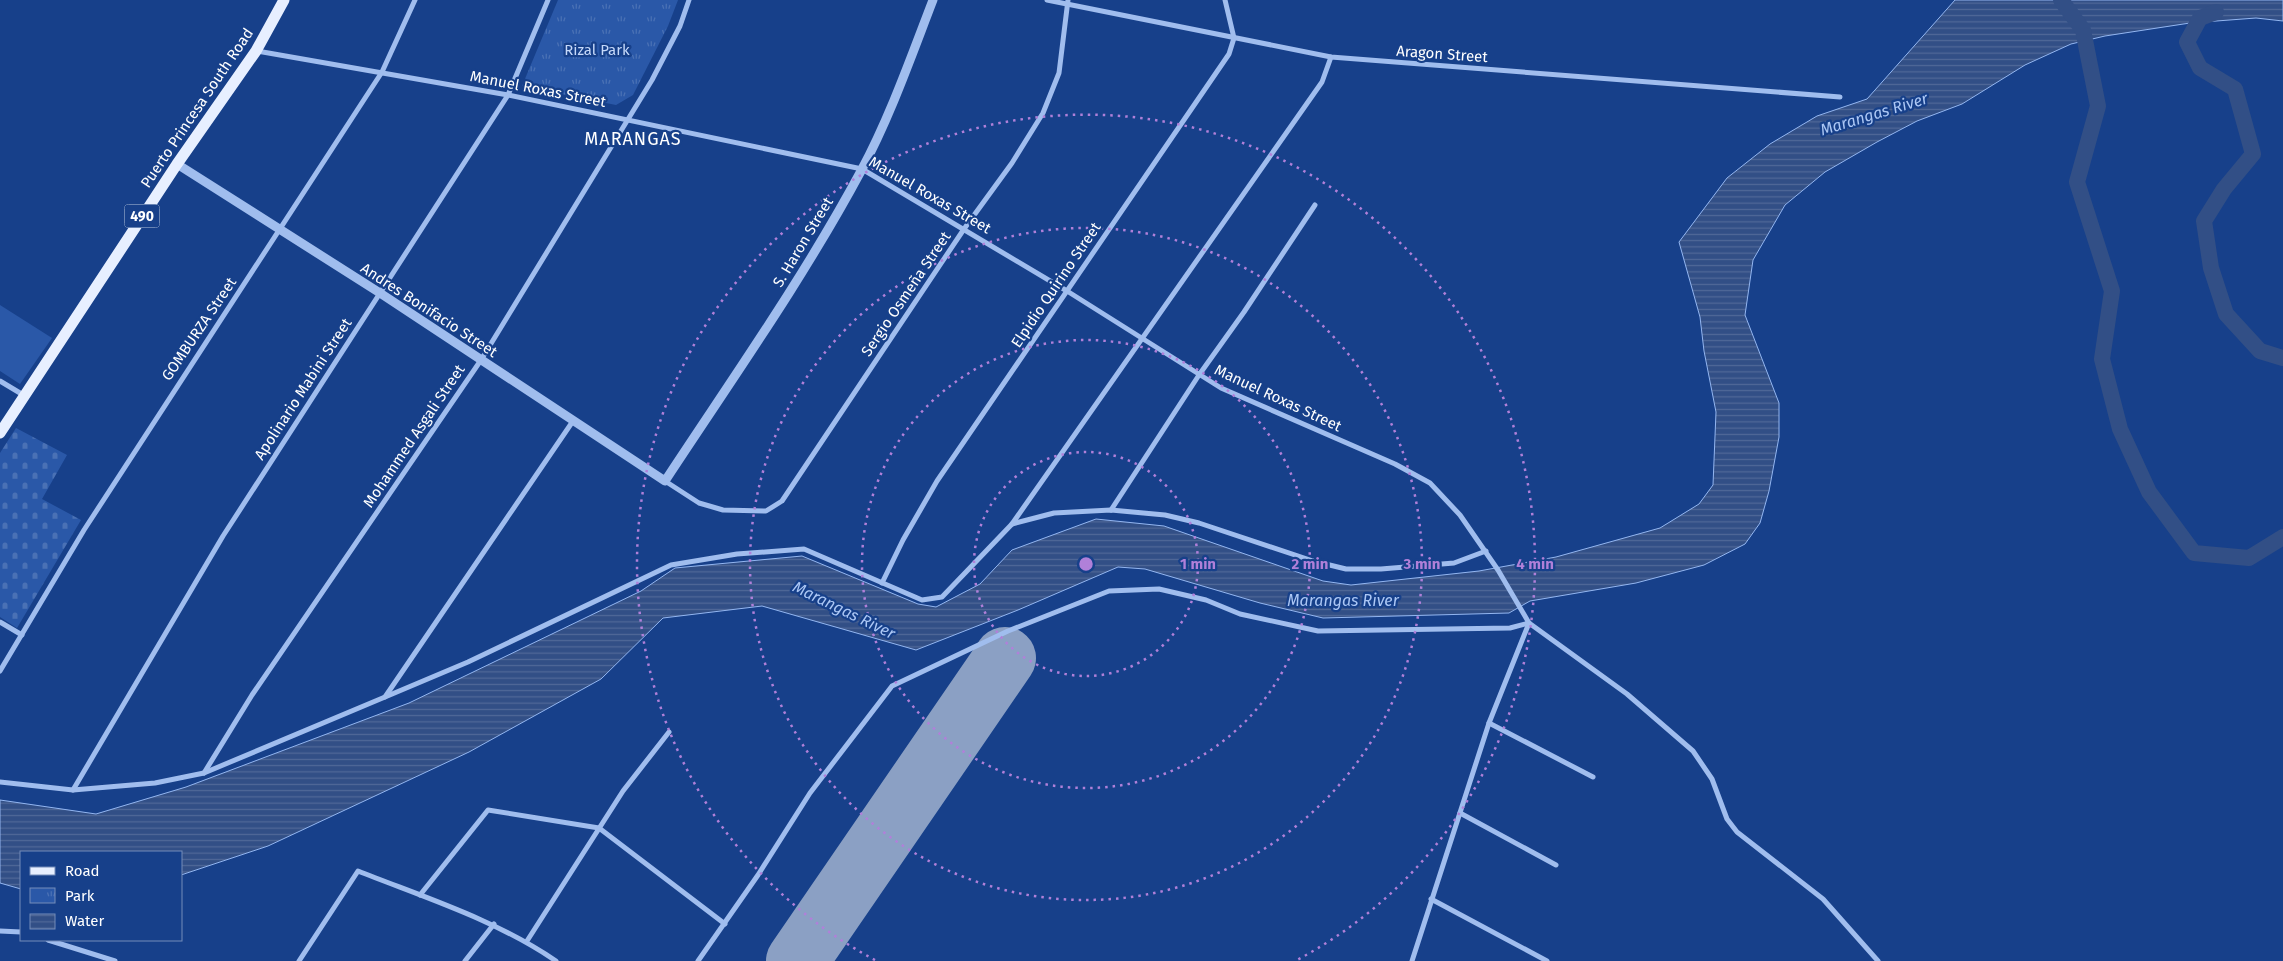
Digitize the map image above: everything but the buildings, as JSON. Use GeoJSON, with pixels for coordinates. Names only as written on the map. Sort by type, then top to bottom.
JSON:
{"type":"FeatureCollection","features":[{"type":"Feature","properties":{"kind":"main road","name":"Puerto Princesa South Road"},"geometry":{"type":"LineString","coordinates":[[0,433],[177,164],[256,51],[284,0]]}},
{"type":"Feature","properties":{"kind":"street","name":"GOMBURZA Street"},"geometry":{"type":"LineString","coordinates":[[0,671],[84,530],[382,72],[415,0]]}},
{"type":"Feature","properties":{"kind":"street","name":"Apolinario Mabini Street"},"geometry":{"type":"LineString","coordinates":[[73,790],[223,536],[508,95],[548,0]]}},
{"type":"Feature","properties":{"kind":"street","name":"Mohammed Asgali Street"},"geometry":{"type":"LineString","coordinates":[[204,772],[252,695],[482,360],[652,80],[680,26],[689,0]]}},
{"type":"Feature","properties":{"kind":"street","name":"S. Haron Street"},"geometry":{"type":"LineString","coordinates":[[665,482],[787,295],[862,169],[933,0]]}},
{"type":"Feature","properties":{"kind":"street","name":"Aragon Street"},"geometry":{"type":"LineString","coordinates":[[1047,0],[1068,2],[1331,57],[1840,97]]}},
{"type":"Feature","properties":{"kind":"street"},"geometry":{"type":"LineString","coordinates":[[1225,0],[1234,38]]}},
{"type":"Feature","properties":{"kind":"street","name":"Sergio Osmeña Street"},"geometry":{"type":"LineString","coordinates":[[665,482],[699,504],[710,507],[755,512],[772,508],[782,501],[792,489],[964,229],[1012,163],[1043,113],[1059,73],[1068,2]]}},
{"type":"Feature","properties":{"kind":"street","name":"Elpidio Quirino Street"},"geometry":{"type":"LineString","coordinates":[[882,583],[902,540],[937,481],[1223,64],[1229,54],[1234,38]]}},
{"type":"Feature","properties":{"kind":"street","name":"Manuel Roxas Street"},"geometry":{"type":"LineString","coordinates":[[256,51],[508,95],[862,169],[1067,291],[1199,375],[1234,395],[1394,464],[1430,483],[1460,515],[1486,552],[1528,623]]}},
{"type":"Feature","properties":{"kind":"street"},"geometry":{"type":"LineString","coordinates":[[0,782],[73,790],[155,783],[204,772],[468,662],[670,565],[737,554],[804,549],[922,600],[942,597],[1012,524],[1140,338],[1322,82],[1331,57]]}},
{"type":"Feature","properties":{"kind":"street","name":"Andres Bonifacio Street"},"geometry":{"type":"LineString","coordinates":[[177,164],[380,293],[665,482]]}},
{"type":"Feature","properties":{"kind":"street"},"geometry":{"type":"LineString","coordinates":[[1111,510],[1199,375],[1316,205]]}},
{"type":"Feature","properties":{"kind":"street"},"geometry":{"type":"LineString","coordinates":[[0,381],[25,396]]}},
{"type":"Feature","properties":{"kind":"street"},"geometry":{"type":"LineString","coordinates":[[386,697],[573,421]]}},
{"type":"Feature","properties":{"kind":"street"},"geometry":{"type":"LineString","coordinates":[[1012,524],[1054,513],[1111,510],[1165,515],[1199,523],[1313,561],[1346,569],[1381,569],[1454,563],[1486,552]]}},
{"type":"Feature","properties":{"kind":"street"},"geometry":{"type":"LineString","coordinates":[[698,961],[726,924],[810,793],[892,686],[1008,631],[1109,591],[1159,589],[1206,600],[1240,614],[1318,632],[1501,628],[1528,623],[1627,694],[1693,751],[1712,779],[1727,818],[1736,832],[1823,898],[1878,961]]}},
{"type":"Feature","properties":{"kind":"street"},"geometry":{"type":"LineString","coordinates":[[0,622],[22,635]]}},
{"type":"Feature","properties":{"kind":"street"},"geometry":{"type":"LineString","coordinates":[[1412,961],[1489,722],[1528,623]]}},
{"type":"Feature","properties":{"kind":"street"},"geometry":{"type":"LineString","coordinates":[[1489,722],[1593,777]]}},
{"type":"Feature","properties":{"kind":"street"},"geometry":{"type":"LineString","coordinates":[[527,941],[623,791],[669,732]]}},
{"type":"Feature","properties":{"kind":"street"},"geometry":{"type":"LineString","coordinates":[[420,896],[488,810],[599,828],[726,924]]}},
{"type":"Feature","properties":{"kind":"street"},"geometry":{"type":"LineString","coordinates":[[1460,813],[1556,864]]}},
{"type":"Feature","properties":{"kind":"street"},"geometry":{"type":"LineString","coordinates":[[299,961],[358,871],[494,924],[527,941],[556,961]]}},
{"type":"Feature","properties":{"kind":"street"},"geometry":{"type":"LineString","coordinates":[[1431,899],[1546,961]]}},
{"type":"Feature","properties":{"kind":"street"},"geometry":{"type":"LineString","coordinates":[[465,961],[494,924]]}},
{"type":"Feature","properties":{"kind":"street"},"geometry":{"type":"LineString","coordinates":[[0,931],[20,932]]}},
{"type":"Feature","properties":{"kind":"street"},"geometry":{"type":"LineString","coordinates":[[51,941],[116,961]]}},
{"type":"Feature","properties":{"kind":"green space","name":"Rizal Park"},"geometry":{"type":"Polygon","coordinates":[[[558,0],[678,0],[668,26],[633,95],[616,105],[522,86],[558,0]]]}},
{"type":"Feature","properties":{"kind":"green space"},"geometry":{"type":"Polygon","coordinates":[[[0,305],[52,338],[20,384],[0,371],[0,305]]]}},
{"type":"Feature","properties":{"kind":"green space"},"geometry":{"type":"Polygon","coordinates":[[[16,428],[67,455],[42,499],[81,520],[17,628],[0,617],[0,453],[16,428]]]}},
{"type":"Feature","properties":{"kind":"water"},"geometry":{"type":"Polygon","coordinates":[[[1955,0],[2283,0],[2283,21],[2256,18],[2190,23],[2105,36],[2071,44],[2025,65],[1962,104],[1917,121],[1877,142],[1825,172],[1785,205],[1753,260],[1745,315],[1779,403],[1779,437],[1769,491],[1760,523],[1745,544],[1704,565],[1636,583],[1530,601],[1509,613],[1323,618],[1260,603],[1145,569],[1118,567],[1018,610],[916,650],[762,606],[663,618],[601,679],[469,752],[268,846],[182,875],[182,851],[20,851],[20,889],[0,883],[0,800],[96,814],[186,787],[409,703],[641,591],[675,568],[802,556],[918,604],[936,607],[980,584],[1012,550],[1096,519],[1164,526],[1323,581],[1351,585],[1479,571],[1556,557],[1660,528],[1699,504],[1713,485],[1716,412],[1704,351],[1700,317],[1679,242],[1727,178],[1770,144],[1817,116],[1867,99],[1955,0]]]}},
{"type":"Feature","properties":{"kind":"waterway","name":"Marangas River"},"geometry":{"type":"LineString","coordinates":[[2061,0],[2083,30],[2098,106],[2077,182],[2112,291],[2102,359],[2120,429],[2149,492],[2194,553],[2249,558],[2283,537]]}},
{"type":"Feature","properties":{"kind":"waterway","name":"Marangas River"},"geometry":{"type":"LineString","coordinates":[[2216,12],[2200,18],[2187,42],[2200,68],[2235,89],[2253,154],[2224,189],[2204,221],[2211,268],[2226,314],[2260,351],[2283,358]]}},
{"type":"Feature","properties":{"kind":"runway"},"geometry":{"type":"LineString","coordinates":[[797,961],[1005,658]]}},
{"type":"Feature","properties":{"kind":"district","name":"MARANGAS"},"geometry":{"type":"Point","coordinates":[633,139]}}]}
